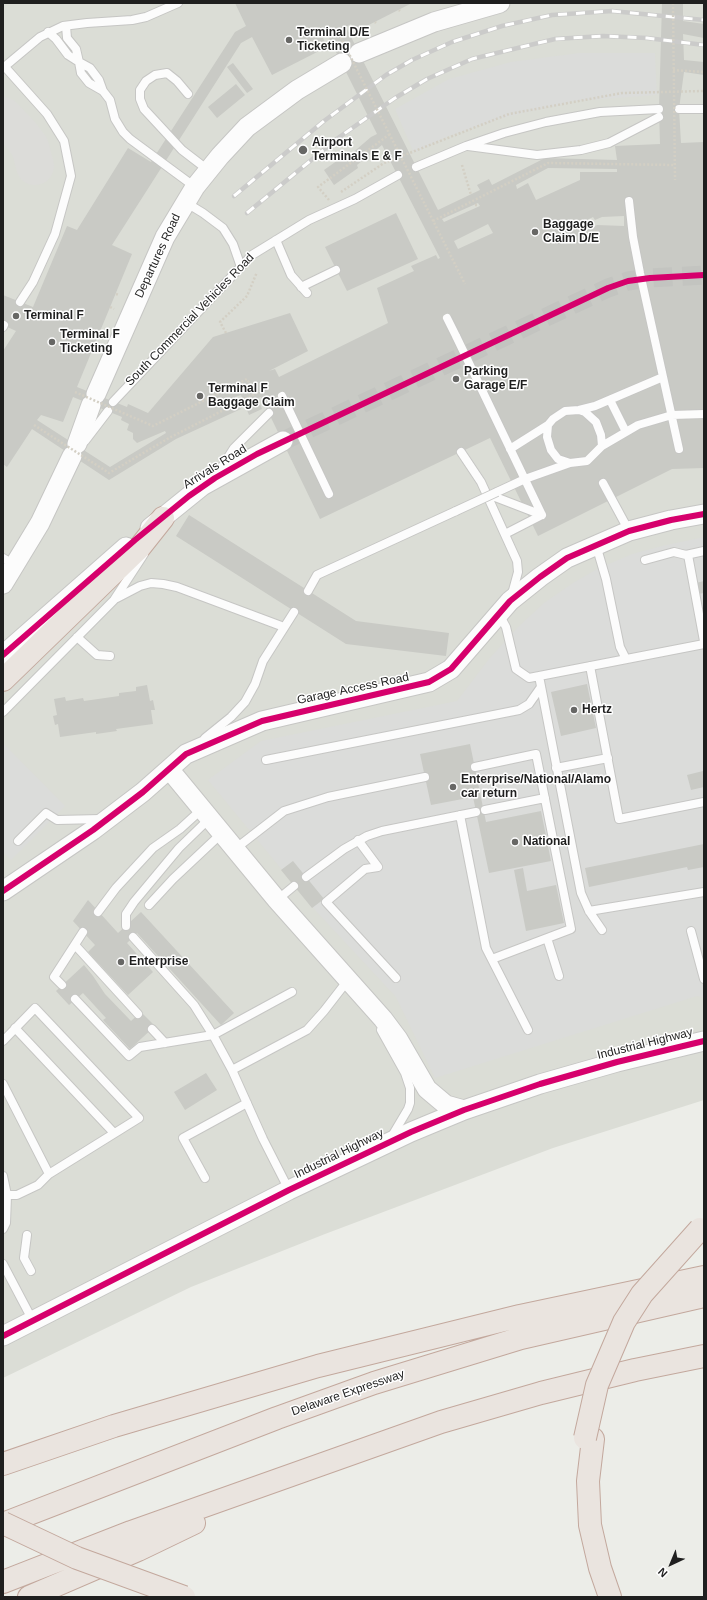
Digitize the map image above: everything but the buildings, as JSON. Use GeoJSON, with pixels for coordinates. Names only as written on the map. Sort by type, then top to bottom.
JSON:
{"type":"FeatureCollection","features":[{"type":"Feature","properties":{"kind":"highway"},"geometry":{"type":"LineString","coordinates":[[3,680],[140,546],[163,518]]}},
{"type":"Feature","properties":{"kind":"highway"},"geometry":{"type":"LineString","coordinates":[[594,1597],[583,1548],[580,1482],[589,1438],[597,1385],[624,1322],[642,1294],[702,1228]]}},
{"type":"Feature","properties":{"kind":"highway"},"geometry":{"type":"LineString","coordinates":[[3,1464],[114,1426],[318,1366],[492,1322],[704,1277]]}},
{"type":"Feature","properties":{"kind":"highway","name":"Delaware Expressway"},"geometry":{"type":"LineString","coordinates":[[3,1524],[374,1383],[521,1338],[704,1296]]}},
{"type":"Feature","properties":{"kind":"highway"},"geometry":{"type":"LineString","coordinates":[[3,1582],[131,1532],[393,1438],[492,1406],[635,1370],[704,1356]]}},
{"type":"Feature","properties":{"kind":"highway"},"geometry":{"type":"LineString","coordinates":[[589,1438],[588,1481],[590,1525],[600,1568],[610,1597]]}},
{"type":"Feature","properties":{"kind":"highway"},"geometry":{"type":"LineString","coordinates":[[29,1597],[138,1550],[309,1468]]}},
{"type":"Feature","properties":{"kind":"highway"},"geometry":{"type":"LineString","coordinates":[[3,1524],[61,1552],[184,1597]]}},
{"type":"Feature","properties":{"kind":"street"},"geometry":{"type":"LineString","coordinates":[[359,53],[434,22],[500,3]]}},
{"type":"Feature","properties":{"kind":"street","name":"Departures Road"},"geometry":{"type":"LineString","coordinates":[[3,584],[9,561],[40,523],[98,403],[165,237],[184,202],[208,170],[233,141],[264,113],[296,90],[342,63]]}},
{"type":"Feature","properties":{"kind":"street","name":"Arrivals Road"},"geometry":{"type":"LineString","coordinates":[[3,655],[135,540],[189,496],[215,478],[283,441]]}},
{"type":"Feature","properties":{"kind":"street","name":"Garage Access Road"},"geometry":{"type":"LineString","coordinates":[[3,891],[81,840],[170,769],[186,754],[262,721],[430,682],[451,669],[504,607],[553,568],[596,544],[629,531],[663,521],[704,514]]}},
{"type":"Feature","properties":{"kind":"street"},"geometry":{"type":"LineString","coordinates":[[170,769],[277,900],[354,986],[398,1039],[427,1090],[446,1105],[464,1110]]}},
{"type":"Feature","properties":{"kind":"street","name":"Industrial Highway"},"geometry":{"type":"LineString","coordinates":[[3,1336],[289,1190],[386,1143],[464,1110],[581,1072],[649,1053],[704,1041]]}},
{"type":"Feature","properties":{"kind":"lane"},"geometry":{"type":"LineString","coordinates":[[20,302],[33,282],[55,234],[71,176],[64,141],[47,114],[4,67],[48,32],[66,26],[132,20],[146,17],[178,3]]}},
{"type":"Feature","properties":{"kind":"lane"},"geometry":{"type":"LineString","coordinates":[[66,26],[67,38],[76,49],[81,73],[88,83],[103,91],[110,100],[115,119],[123,132],[130,140],[195,187]]}},
{"type":"Feature","properties":{"kind":"lane"},"geometry":{"type":"LineString","coordinates":[[48,32],[56,38],[68,55],[79,62]]}},
{"type":"Feature","properties":{"kind":"lane"},"geometry":{"type":"LineString","coordinates":[[188,94],[167,73],[155,75],[146,81],[140,90],[140,99],[144,109],[182,150],[208,170]]}},
{"type":"Feature","properties":{"kind":"lane"},"geometry":{"type":"LineString","coordinates":[[416,167],[466,146],[523,127],[576,116],[620,110],[659,109]]}},
{"type":"Feature","properties":{"kind":"lane"},"geometry":{"type":"LineString","coordinates":[[679,109],[704,109]]}},
{"type":"Feature","properties":{"kind":"lane"},"geometry":{"type":"LineString","coordinates":[[466,146],[537,155],[575,151],[609,143],[659,117]]}},
{"type":"Feature","properties":{"kind":"lane","name":"South Commercial Vehicles Road"},"geometry":{"type":"LineString","coordinates":[[113,402],[252,255],[309,220],[398,175]]}},
{"type":"Feature","properties":{"kind":"lane"},"geometry":{"type":"LineString","coordinates":[[629,201],[635,249],[679,449]]}},
{"type":"Feature","properties":{"kind":"lane"},"geometry":{"type":"LineString","coordinates":[[184,202],[203,212],[223,228],[233,244],[241,267]]}},
{"type":"Feature","properties":{"kind":"lane"},"geometry":{"type":"LineString","coordinates":[[276,240],[291,275],[304,290],[336,270]]}},
{"type":"Feature","properties":{"kind":"lane"},"geometry":{"type":"LineString","coordinates":[[447,317],[542,514]]}},
{"type":"Feature","properties":{"kind":"lane"},"geometry":{"type":"LineString","coordinates":[[510,449],[548,425],[553,419],[565,412],[580,410],[610,400],[663,378]]}},
{"type":"Feature","properties":{"kind":"lane"},"geometry":{"type":"LineString","coordinates":[[282,396],[329,494]]}},
{"type":"Feature","properties":{"kind":"lane"},"geometry":{"type":"LineString","coordinates":[[610,400],[626,432]]}},
{"type":"Feature","properties":{"kind":"lane"},"geometry":{"type":"LineString","coordinates":[[580,410],[585,412],[596,422],[601,435],[602,446]]}},
{"type":"Feature","properties":{"kind":"lane"},"geometry":{"type":"LineString","coordinates":[[215,478],[234,448],[269,413]]}},
{"type":"Feature","properties":{"kind":"lane"},"geometry":{"type":"LineString","coordinates":[[308,591],[317,575],[525,479],[570,463],[587,461],[602,446],[638,425],[672,415],[704,414]]}},
{"type":"Feature","properties":{"kind":"lane"},"geometry":{"type":"LineString","coordinates":[[548,425],[547,438],[551,450],[558,459],[570,463]]}},
{"type":"Feature","properties":{"kind":"lane"},"geometry":{"type":"LineString","coordinates":[[460,452],[482,482],[518,567],[517,579],[504,607],[506,627],[516,669],[529,678],[704,644]]}},
{"type":"Feature","properties":{"kind":"lane"},"geometry":{"type":"LineString","coordinates":[[603,483],[629,531]]}},
{"type":"Feature","properties":{"kind":"lane"},"geometry":{"type":"LineString","coordinates":[[494,494],[542,514]]}},
{"type":"Feature","properties":{"kind":"lane"},"geometry":{"type":"LineString","coordinates":[[505,534],[542,514]]}},
{"type":"Feature","properties":{"kind":"lane"},"geometry":{"type":"LineString","coordinates":[[3,712],[114,600],[138,564],[163,518]]}},
{"type":"Feature","properties":{"kind":"lane"},"geometry":{"type":"LineString","coordinates":[[596,544],[606,579],[620,647],[626,659]]}},
{"type":"Feature","properties":{"kind":"lane"},"geometry":{"type":"LineString","coordinates":[[645,560],[674,552],[688,555],[704,551]]}},
{"type":"Feature","properties":{"kind":"lane"},"geometry":{"type":"LineString","coordinates":[[688,555],[704,641]]}},
{"type":"Feature","properties":{"kind":"lane"},"geometry":{"type":"LineString","coordinates":[[114,600],[140,586],[163,584],[177,587],[284,627]]}},
{"type":"Feature","properties":{"kind":"lane"},"geometry":{"type":"LineString","coordinates":[[186,754],[241,707],[255,684],[263,661],[294,612]]}},
{"type":"Feature","properties":{"kind":"lane"},"geometry":{"type":"LineString","coordinates":[[77,637],[96,655],[110,656]]}},
{"type":"Feature","properties":{"kind":"lane"},"geometry":{"type":"LineString","coordinates":[[590,666],[619,819],[704,802]]}},
{"type":"Feature","properties":{"kind":"lane"},"geometry":{"type":"LineString","coordinates":[[539,676],[580,893],[589,911],[602,930]]}},
{"type":"Feature","properties":{"kind":"lane"},"geometry":{"type":"LineString","coordinates":[[266,760],[520,710],[529,704],[541,687]]}},
{"type":"Feature","properties":{"kind":"lane"},"geometry":{"type":"LineString","coordinates":[[475,767],[536,754],[571,929],[492,959]]}},
{"type":"Feature","properties":{"kind":"lane"},"geometry":{"type":"LineString","coordinates":[[556,768],[608,758]]}},
{"type":"Feature","properties":{"kind":"lane"},"geometry":{"type":"LineString","coordinates":[[235,849],[284,811],[328,797],[425,777]]}},
{"type":"Feature","properties":{"kind":"lane"},"geometry":{"type":"LineString","coordinates":[[306,877],[336,854],[358,840],[382,831],[545,798]]}},
{"type":"Feature","properties":{"kind":"lane"},"geometry":{"type":"LineString","coordinates":[[18,841],[46,813],[57,820],[110,818]]}},
{"type":"Feature","properties":{"kind":"lane"},"geometry":{"type":"LineString","coordinates":[[98,912],[116,888],[154,848],[180,829],[206,813]]}},
{"type":"Feature","properties":{"kind":"lane"},"geometry":{"type":"LineString","coordinates":[[126,926],[126,914],[134,902],[206,813]]}},
{"type":"Feature","properties":{"kind":"lane"},"geometry":{"type":"LineString","coordinates":[[460,815],[483,935],[492,959],[528,1030]]}},
{"type":"Feature","properties":{"kind":"lane"},"geometry":{"type":"LineString","coordinates":[[148,905],[173,879],[222,833]]}},
{"type":"Feature","properties":{"kind":"lane"},"geometry":{"type":"LineString","coordinates":[[358,840],[378,867],[365,869],[326,902],[396,978]]}},
{"type":"Feature","properties":{"kind":"lane"},"geometry":{"type":"LineString","coordinates":[[277,900],[294,886]]}},
{"type":"Feature","properties":{"kind":"lane"},"geometry":{"type":"LineString","coordinates":[[589,911],[704,892]]}},
{"type":"Feature","properties":{"kind":"lane"},"geometry":{"type":"LineString","coordinates":[[691,931],[704,979]]}},
{"type":"Feature","properties":{"kind":"lane"},"geometry":{"type":"LineString","coordinates":[[62,985],[54,977],[83,932]]}},
{"type":"Feature","properties":{"kind":"lane"},"geometry":{"type":"LineString","coordinates":[[133,937],[194,1005],[213,1035],[232,1070],[263,1139],[289,1190]]}},
{"type":"Feature","properties":{"kind":"lane"},"geometry":{"type":"LineString","coordinates":[[547,938],[559,976]]}},
{"type":"Feature","properties":{"kind":"lane"},"geometry":{"type":"LineString","coordinates":[[75,946],[138,1014]]}},
{"type":"Feature","properties":{"kind":"lane"},"geometry":{"type":"LineString","coordinates":[[232,1070],[306,1030],[324,1011],[354,986],[405,1073],[410,1088],[410,1103],[405,1116],[386,1143]]}},
{"type":"Feature","properties":{"kind":"lane"},"geometry":{"type":"LineString","coordinates":[[75,999],[130,1056],[140,1047],[213,1035],[292,992]]}},
{"type":"Feature","properties":{"kind":"lane"},"geometry":{"type":"LineString","coordinates":[[3,1041],[35,1008],[139,1118],[48,1174],[38,1185],[17,1195],[7,1195]]}},
{"type":"Feature","properties":{"kind":"lane"},"geometry":{"type":"LineString","coordinates":[[15,1028],[114,1133]]}},
{"type":"Feature","properties":{"kind":"lane"},"geometry":{"type":"LineString","coordinates":[[152,1028],[165,1043]]}},
{"type":"Feature","properties":{"kind":"lane"},"geometry":{"type":"LineString","coordinates":[[3,1084],[48,1174]]}},
{"type":"Feature","properties":{"kind":"lane"},"geometry":{"type":"LineString","coordinates":[[204,1178],[183,1138],[247,1103]]}},
{"type":"Feature","properties":{"kind":"lane"},"geometry":{"type":"LineString","coordinates":[[3,1176],[7,1195],[6,1223],[3,1229]]}},
{"type":"Feature","properties":{"kind":"lane"},"geometry":{"type":"LineString","coordinates":[[27,1235],[24,1258],[30,1271]]}},
{"type":"Feature","properties":{"kind":"lane"},"geometry":{"type":"LineString","coordinates":[[3,1264],[33,1321]]}},
{"type":"Feature","properties":{"kind":"path"},"geometry":{"type":"LineString","coordinates":[[673,3],[675,180]]}},
{"type":"Feature","properties":{"kind":"path"},"geometry":{"type":"LineString","coordinates":[[338,30],[465,284]]}},
{"type":"Feature","properties":{"kind":"path"},"geometry":{"type":"LineString","coordinates":[[673,70],[704,72]]}},
{"type":"Feature","properties":{"kind":"path"},"geometry":{"type":"LineString","coordinates":[[334,208],[318,187],[381,139],[390,134]]}},
{"type":"Feature","properties":{"kind":"path"},"geometry":{"type":"LineString","coordinates":[[433,221],[548,163],[674,165]]}},
{"type":"Feature","properties":{"kind":"path"},"geometry":{"type":"LineString","coordinates":[[462,166],[471,195]]}},
{"type":"Feature","properties":{"kind":"path"},"geometry":{"type":"LineString","coordinates":[[226,332],[220,322],[247,296],[257,272]]}},
{"type":"Feature","properties":{"kind":"path"},"geometry":{"type":"LineString","coordinates":[[75,392],[153,426],[247,379],[255,394]]}},
{"type":"Feature","properties":{"kind":"path"},"geometry":{"type":"LineString","coordinates":[[34,425],[109,473],[169,438],[259,391]]}},
{"type":"Feature","properties":{"kind":"shaded area"},"geometry":{"type":"Polygon","coordinates":[[[3,3],[704,3],[704,1100],[553,1148],[325,1234],[191,1287],[3,1378],[3,3]]]}},
{"type":"Feature","properties":{"kind":"shaded area"},"geometry":{"type":"Polygon","coordinates":[[[579,53],[655,53],[657,95],[576,101],[502,118],[446,137],[414,153],[395,109],[449,79],[511,62],[579,53]]]}},
{"type":"Feature","properties":{"kind":"shaded area"},"geometry":{"type":"Polygon","coordinates":[[[704,537],[704,998],[697,996],[435,1078],[396,997],[316,911],[208,780],[261,741],[457,701],[489,659],[518,627],[544,603],[573,583],[597,569],[632,554],[704,537]]]}},
{"type":"Feature","properties":{"kind":"shaded area"},"geometry":{"type":"Polygon","coordinates":[[[3,743],[65,806],[11,860],[3,852],[3,743]]]}},
{"type":"Feature","properties":{"kind":"taxiway"},"geometry":{"type":"LineString","coordinates":[[3,116],[30,147],[35,166]]}},
{"type":"Feature","properties":{"kind":"tunnel"},"geometry":{"type":"LineString","coordinates":[[283,441],[608,288],[628,281],[650,278],[704,275]]}},
{"type":"Feature","properties":{"kind":"railway"},"geometry":{"type":"LineString","coordinates":[[234,196],[324,121],[386,75],[412,60],[452,42],[502,26],[552,15],[612,11],[704,20]]}},
{"type":"Feature","properties":{"kind":"railway"},"geometry":{"type":"LineString","coordinates":[[247,213],[338,138],[395,98],[427,79],[472,59],[555,39],[603,36],[647,38],[704,45]]}},
{"type":"Feature","properties":{"kind":"cycle path"},"geometry":{"type":"LineString","coordinates":[[3,655],[135,540],[189,496],[215,478],[257,454],[608,288],[628,281],[650,278],[704,275]]}},
{"type":"Feature","properties":{"kind":"cycle path"},"geometry":{"type":"LineString","coordinates":[[3,891],[93,830],[143,792],[186,754],[262,721],[429,682],[451,669],[510,601],[567,558],[629,531],[671,520],[704,514]]}},
{"type":"Feature","properties":{"kind":"cycle path"},"geometry":{"type":"LineString","coordinates":[[3,1336],[289,1190],[411,1132],[464,1110],[540,1084],[617,1062],[704,1041]]}},
{"type":"Feature","properties":{"kind":"place","name":"Terminal D/E Ticketing"},"geometry":{"type":"Point","coordinates":[289,40]}},
{"type":"Feature","properties":{"kind":"place","name":"Airport Terminals E & F"},"geometry":{"type":"Point","coordinates":[303,150]}},
{"type":"Feature","properties":{"kind":"place","name":"Baggage Claim D/E"},"geometry":{"type":"Point","coordinates":[535,232]}},
{"type":"Feature","properties":{"kind":"place","name":"Terminal F"},"geometry":{"type":"Point","coordinates":[16,316]}},
{"type":"Feature","properties":{"kind":"place","name":"Terminal F Ticketing"},"geometry":{"type":"Point","coordinates":[52,342]}},
{"type":"Feature","properties":{"kind":"place","name":"Parking Garage E/F"},"geometry":{"type":"Point","coordinates":[456,379]}},
{"type":"Feature","properties":{"kind":"place","name":"Terminal F Baggage Claim"},"geometry":{"type":"Point","coordinates":[200,396]}},
{"type":"Feature","properties":{"kind":"place","name":"Hertz"},"geometry":{"type":"Point","coordinates":[574,710]}},
{"type":"Feature","properties":{"kind":"place","name":"Enterprise/National/Alamo car return"},"geometry":{"type":"Point","coordinates":[453,787]}},
{"type":"Feature","properties":{"kind":"place","name":"National"},"geometry":{"type":"Point","coordinates":[515,842]}},
{"type":"Feature","properties":{"kind":"place","name":"Enterprise"},"geometry":{"type":"Point","coordinates":[121,962]}}]}
